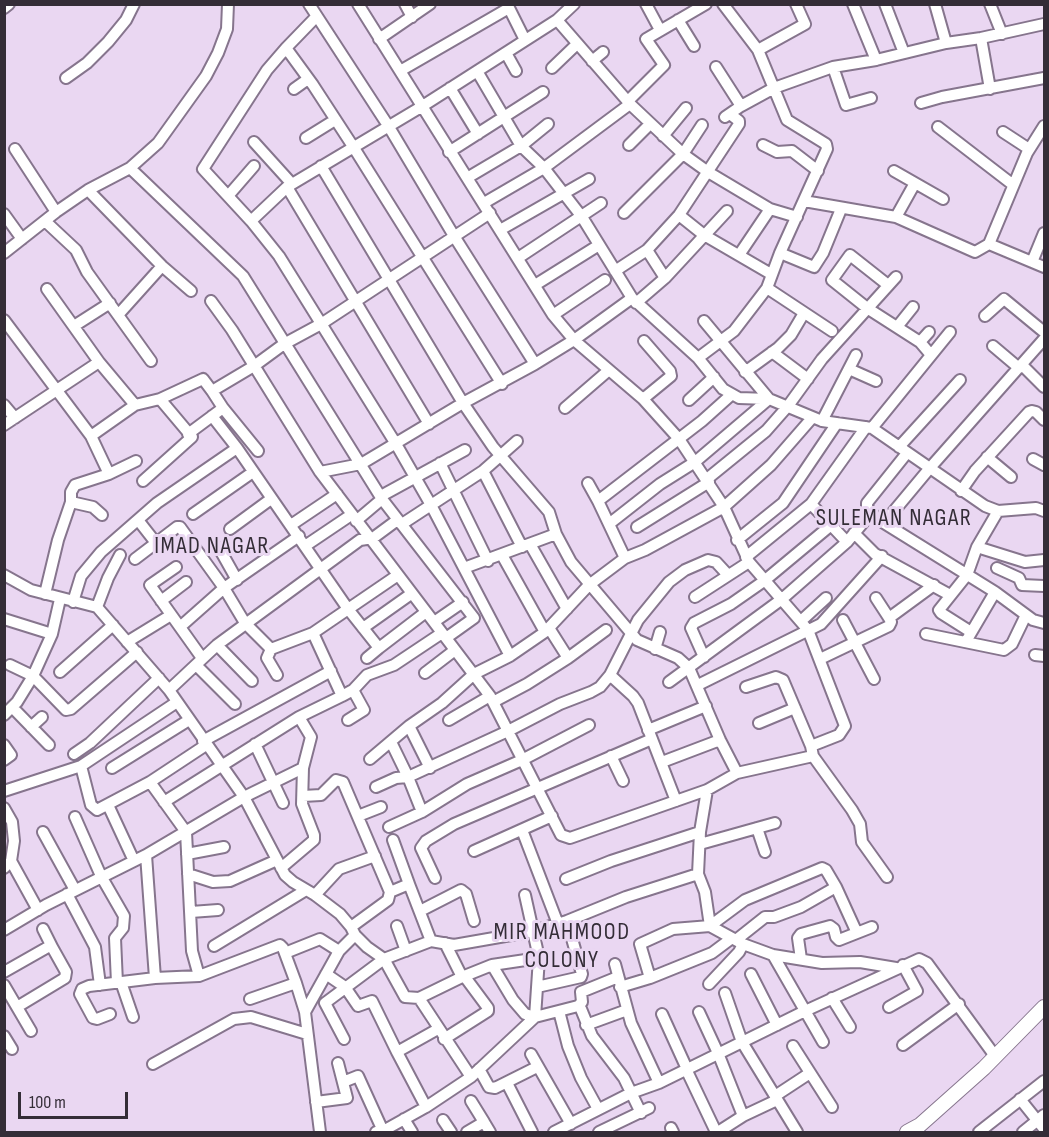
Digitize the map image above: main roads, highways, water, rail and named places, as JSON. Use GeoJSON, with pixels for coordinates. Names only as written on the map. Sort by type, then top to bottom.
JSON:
{"type":"FeatureCollection","features":[{"type":"Feature","properties":{"kind":"main road"},"geometry":{"type":"LineString","coordinates":[[907,1132],[920,1125],[984,1068],[1044,1007]]}},
{"type":"Feature","properties":{"kind":"district","name":"SULEMAN NAGAR"},"geometry":{"type":"Point","coordinates":[894,519]}},
{"type":"Feature","properties":{"kind":"district","name":"IMAD NAGAR"},"geometry":{"type":"Point","coordinates":[212,547]}},
{"type":"Feature","properties":{"kind":"district","name":"MIR MAHMOOD COLONY"},"geometry":{"type":"Point","coordinates":[562,947]}}]}
